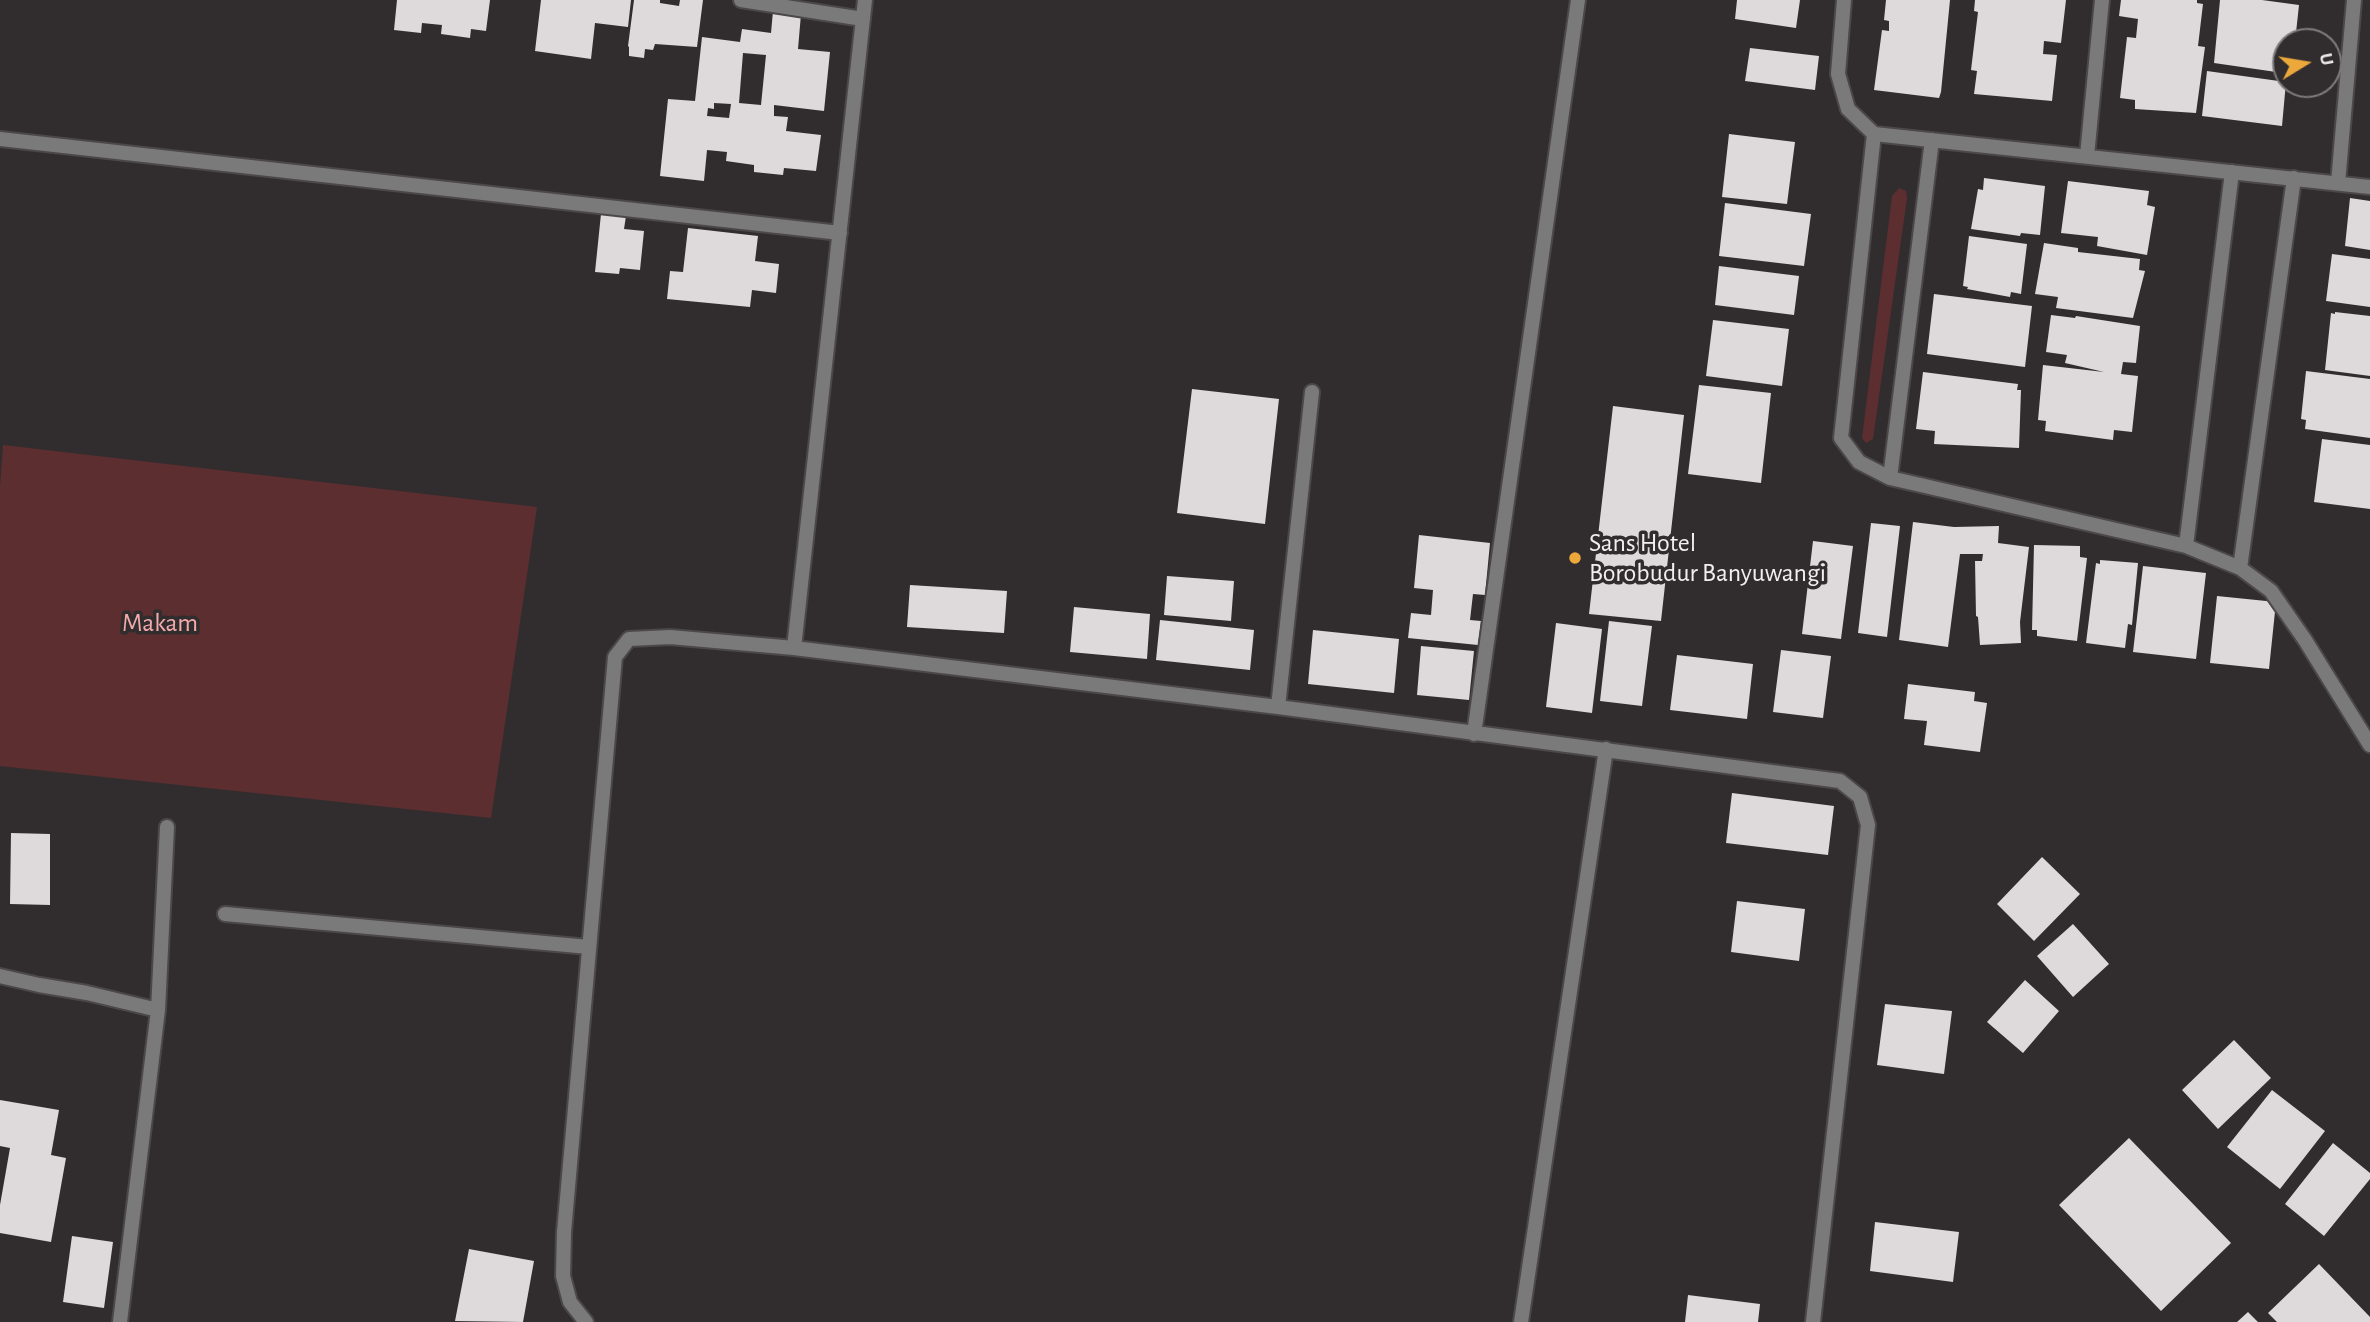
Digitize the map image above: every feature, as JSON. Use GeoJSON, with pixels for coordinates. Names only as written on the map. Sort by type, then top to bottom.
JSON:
{"type":"FeatureCollection","features":[{"type":"Feature","properties":{"kind":"street"},"geometry":{"type":"LineString","coordinates":[[741,0],[863,19]]}},
{"type":"Feature","properties":{"kind":"street"},"geometry":{"type":"LineString","coordinates":[[794,648],[865,0]]}},
{"type":"Feature","properties":{"kind":"street"},"geometry":{"type":"LineString","coordinates":[[1474,734],[1578,0]]}},
{"type":"Feature","properties":{"kind":"street"},"geometry":{"type":"LineString","coordinates":[[1844,0],[1838,74],[1848,109],[1874,134],[2370,187]]}},
{"type":"Feature","properties":{"kind":"street"},"geometry":{"type":"LineString","coordinates":[[2087,156],[2102,0]]}},
{"type":"Feature","properties":{"kind":"street"},"geometry":{"type":"LineString","coordinates":[[2338,183],[2354,0]]}},
{"type":"Feature","properties":{"kind":"street"},"geometry":{"type":"LineString","coordinates":[[1874,134],[1841,438],[1859,463],[1889,478],[2186,546],[2240,568],[2270,591],[2305,640],[2370,745]]}},
{"type":"Feature","properties":{"kind":"street"},"geometry":{"type":"LineString","coordinates":[[0,139],[840,233]]}},
{"type":"Feature","properties":{"kind":"street"},"geometry":{"type":"LineString","coordinates":[[1889,478],[1932,140]]}},
{"type":"Feature","properties":{"kind":"street"},"geometry":{"type":"LineString","coordinates":[[2186,546],[2232,172]]}},
{"type":"Feature","properties":{"kind":"street"},"geometry":{"type":"LineString","coordinates":[[2240,568],[2294,178]]}},
{"type":"Feature","properties":{"kind":"street"},"geometry":{"type":"LineString","coordinates":[[1278,707],[1312,392]]}},
{"type":"Feature","properties":{"kind":"street"},"geometry":{"type":"LineString","coordinates":[[586,1322],[570,1303],[563,1276],[564,1232],[615,657],[629,639],[656,638],[794,648],[1278,707],[1840,781],[1860,797],[1868,825],[1813,1322]]}},
{"type":"Feature","properties":{"kind":"street"},"geometry":{"type":"LineString","coordinates":[[1521,1322],[1606,749]]}},
{"type":"Feature","properties":{"kind":"street"},"geometry":{"type":"LineString","coordinates":[[120,1322],[158,1010],[167,827]]}},
{"type":"Feature","properties":{"kind":"street"},"geometry":{"type":"LineString","coordinates":[[225,914],[589,947]]}},
{"type":"Feature","properties":{"kind":"street"},"geometry":{"type":"LineString","coordinates":[[0,975],[158,1010]]}},
{"type":"Feature","properties":{"kind":"green space"},"geometry":{"type":"Polygon","coordinates":[[[1899,188],[1906,191],[1907,198],[1873,439],[1866,443],[1862,438],[1892,196],[1899,188]]]}},
{"type":"Feature","properties":{"kind":"green space","name":"Makam"},"geometry":{"type":"Polygon","coordinates":[[[3,445],[537,507],[491,818],[0,766],[0,486],[3,445]]]}},
{"type":"Feature","properties":{"kind":"building"},"geometry":{"type":"Polygon","coordinates":[[[397,0],[490,0],[486,31],[471,29],[470,38],[441,34],[442,25],[422,23],[421,33],[394,30],[397,0]]]}},
{"type":"Feature","properties":{"kind":"building"},"geometry":{"type":"Polygon","coordinates":[[[541,0],[631,0],[628,27],[595,23],[591,59],[535,51],[541,0]]]}},
{"type":"Feature","properties":{"kind":"building"},"geometry":{"type":"Polygon","coordinates":[[[634,0],[660,0],[660,3],[679,6],[680,0],[703,0],[697,47],[655,44],[653,50],[645,49],[644,58],[629,56],[634,0]]]}},
{"type":"Feature","properties":{"kind":"building"},"geometry":{"type":"Polygon","coordinates":[[[1737,0],[1800,0],[1796,28],[1735,19],[1737,0]]]}},
{"type":"Feature","properties":{"kind":"building"},"geometry":{"type":"Polygon","coordinates":[[[1886,0],[1950,0],[1939,98],[1874,90],[1882,30],[1889,31],[1889,21],[1884,20],[1886,0]]]}},
{"type":"Feature","properties":{"kind":"building"},"geometry":{"type":"Polygon","coordinates":[[[1975,0],[2066,0],[2061,43],[2044,41],[2043,54],[2057,55],[2052,101],[1974,94],[1977,71],[1971,70],[1978,12],[1974,11],[1975,0]]]}},
{"type":"Feature","properties":{"kind":"building"},"geometry":{"type":"Polygon","coordinates":[[[2121,0],[2197,0],[2197,3],[2203,4],[2198,46],[2205,47],[2196,113],[2135,109],[2135,100],[2120,98],[2127,37],[2136,38],[2138,19],[2119,16],[2121,0]]]}},
{"type":"Feature","properties":{"kind":"building"},"geometry":{"type":"Polygon","coordinates":[[[2220,0],[2262,0],[2299,5],[2297,28],[2272,28],[2272,71],[2214,63],[2220,0]]]}},
{"type":"Feature","properties":{"kind":"building"},"geometry":{"type":"Polygon","coordinates":[[[773,11],[801,14],[798,49],[830,52],[824,111],[774,105],[774,116],[788,117],[786,131],[821,135],[816,171],[784,168],[783,175],[754,172],[754,165],[726,161],[727,152],[707,150],[704,181],[660,176],[668,99],[695,101],[702,37],[740,42],[742,29],[771,33],[773,11]],[[743,53],[739,103],[761,105],[766,55],[743,53]],[[714,103],[714,109],[708,108],[707,116],[729,118],[731,104],[714,103]]]}},
{"type":"Feature","properties":{"kind":"building"},"geometry":{"type":"Polygon","coordinates":[[[1750,48],[1819,56],[1815,90],[1745,81],[1750,48]]]}},
{"type":"Feature","properties":{"kind":"building"},"geometry":{"type":"Polygon","coordinates":[[[2207,71],[2272,80],[2272,98],[2285,98],[2282,126],[2202,116],[2207,71]]]}},
{"type":"Feature","properties":{"kind":"building"},"geometry":{"type":"Polygon","coordinates":[[[1729,134],[1795,142],[1787,204],[1722,197],[1729,134]]]}},
{"type":"Feature","properties":{"kind":"building"},"geometry":{"type":"Polygon","coordinates":[[[1984,178],[2045,186],[2040,235],[2021,233],[2020,236],[1971,229],[1978,189],[1983,190],[1984,178]]]}},
{"type":"Feature","properties":{"kind":"building"},"geometry":{"type":"Polygon","coordinates":[[[2068,181],[2149,191],[2147,205],[2155,207],[2147,255],[2097,246],[2098,237],[2061,233],[2068,181]]]}},
{"type":"Feature","properties":{"kind":"building"},"geometry":{"type":"Polygon","coordinates":[[[2350,198],[2370,201],[2370,250],[2345,246],[2350,198]]]}},
{"type":"Feature","properties":{"kind":"building"},"geometry":{"type":"Polygon","coordinates":[[[1725,203],[1811,214],[1804,266],[1719,256],[1725,203]]]}},
{"type":"Feature","properties":{"kind":"building"},"geometry":{"type":"Polygon","coordinates":[[[601,214],[626,216],[624,229],[644,231],[640,270],[620,268],[619,274],[595,272],[601,214]]]}},
{"type":"Feature","properties":{"kind":"building"},"geometry":{"type":"Polygon","coordinates":[[[688,228],[758,236],[755,261],[779,264],[776,293],[752,290],[750,307],[667,299],[670,271],[683,272],[688,228]]]}},
{"type":"Feature","properties":{"kind":"building"},"geometry":{"type":"Polygon","coordinates":[[[1969,236],[2027,244],[2021,294],[2011,292],[2010,297],[1963,286],[1969,236]]]}},
{"type":"Feature","properties":{"kind":"building"},"geometry":{"type":"Polygon","coordinates":[[[2044,243],[2078,248],[2078,252],[2140,259],[2139,270],[2145,271],[2133,318],[2056,308],[2058,297],[2035,294],[2044,243]]]}},
{"type":"Feature","properties":{"kind":"building"},"geometry":{"type":"Polygon","coordinates":[[[2332,254],[2370,259],[2370,307],[2326,301],[2332,254]]]}},
{"type":"Feature","properties":{"kind":"building"},"geometry":{"type":"Polygon","coordinates":[[[1719,266],[1799,276],[1794,315],[1715,305],[1719,266]]]}},
{"type":"Feature","properties":{"kind":"building"},"geometry":{"type":"Polygon","coordinates":[[[1934,294],[2032,306],[2025,367],[1927,354],[1934,294]]]}},
{"type":"Feature","properties":{"kind":"building"},"geometry":{"type":"Polygon","coordinates":[[[2331,313],[2370,316],[2370,376],[2325,370],[2331,313]]]}},
{"type":"Feature","properties":{"kind":"building"},"geometry":{"type":"Polygon","coordinates":[[[2051,315],[2140,326],[2136,363],[2123,362],[2121,374],[2138,376],[2132,432],[2114,430],[2113,440],[2045,431],[2046,421],[2038,420],[2043,365],[2104,372],[2065,363],[2067,355],[2046,352],[2051,315]]]}},
{"type":"Feature","properties":{"kind":"building"},"geometry":{"type":"Polygon","coordinates":[[[1713,320],[1789,329],[1782,386],[1706,376],[1713,320]]]}},
{"type":"Feature","properties":{"kind":"building"},"geometry":{"type":"Polygon","coordinates":[[[2306,371],[2370,379],[2370,438],[2305,429],[2306,420],[2301,419],[2306,371]]]}},
{"type":"Feature","properties":{"kind":"building"},"geometry":{"type":"Polygon","coordinates":[[[1923,372],[2018,384],[2017,390],[2021,390],[2019,448],[1934,444],[1935,431],[1916,429],[1923,372]]]}},
{"type":"Feature","properties":{"kind":"building"},"geometry":{"type":"Polygon","coordinates":[[[1699,385],[1771,393],[1761,483],[1688,474],[1699,385]]]}},
{"type":"Feature","properties":{"kind":"building"},"geometry":{"type":"Polygon","coordinates":[[[1192,389],[1279,399],[1265,524],[1177,513],[1192,389]]]}},
{"type":"Feature","properties":{"kind":"building"},"geometry":{"type":"Polygon","coordinates":[[[1613,406],[1684,415],[1661,621],[1589,614],[1613,406]]]}},
{"type":"Feature","properties":{"kind":"building"},"geometry":{"type":"Polygon","coordinates":[[[2322,439],[2370,445],[2370,509],[2314,502],[2322,439]]]}},
{"type":"Feature","properties":{"kind":"building"},"geometry":{"type":"Polygon","coordinates":[[[1913,522],[1954,527],[1999,526],[1998,543],[2029,547],[2020,622],[2021,643],[1980,645],[1976,616],[1975,561],[1982,561],[1983,554],[1960,554],[1948,647],[1899,640],[1913,522]]]}},
{"type":"Feature","properties":{"kind":"building"},"geometry":{"type":"Polygon","coordinates":[[[1871,523],[1900,526],[1887,637],[1858,633],[1871,523]]]}},
{"type":"Feature","properties":{"kind":"building"},"geometry":{"type":"Polygon","coordinates":[[[1419,535],[1490,543],[1485,595],[1473,594],[1470,620],[1481,621],[1478,645],[1408,638],[1411,613],[1431,615],[1433,590],[1414,588],[1419,535]]]}},
{"type":"Feature","properties":{"kind":"building"},"geometry":{"type":"Polygon","coordinates":[[[1813,541],[1853,546],[1841,639],[1802,634],[1813,541]]]}},
{"type":"Feature","properties":{"kind":"building"},"geometry":{"type":"Polygon","coordinates":[[[2034,545],[2080,546],[2080,557],[2087,558],[2077,641],[2037,636],[2037,630],[2032,630],[2034,545]]]}},
{"type":"Feature","properties":{"kind":"building"},"geometry":{"type":"Polygon","coordinates":[[[2100,560],[2138,563],[2132,625],[2128,624],[2125,648],[2086,643],[2096,563],[2100,564],[2100,560]]]}},
{"type":"Feature","properties":{"kind":"building"},"geometry":{"type":"Polygon","coordinates":[[[2143,566],[2206,573],[2196,659],[2133,652],[2143,566]]]}},
{"type":"Feature","properties":{"kind":"building"},"geometry":{"type":"Polygon","coordinates":[[[1167,576],[1234,581],[1231,621],[1164,615],[1167,576]]]}},
{"type":"Feature","properties":{"kind":"building"},"geometry":{"type":"Polygon","coordinates":[[[910,585],[1007,591],[1004,633],[907,627],[910,585]]]}},
{"type":"Feature","properties":{"kind":"building"},"geometry":{"type":"Polygon","coordinates":[[[2217,596],[2276,602],[2269,669],[2210,663],[2217,596]]]}},
{"type":"Feature","properties":{"kind":"building"},"geometry":{"type":"Polygon","coordinates":[[[1074,607],[1150,614],[1147,659],[1070,652],[1074,607]]]}},
{"type":"Feature","properties":{"kind":"building"},"geometry":{"type":"Polygon","coordinates":[[[1160,620],[1254,630],[1250,670],[1156,660],[1160,620]]]}},
{"type":"Feature","properties":{"kind":"building"},"geometry":{"type":"Polygon","coordinates":[[[1609,621],[1652,626],[1642,706],[1600,701],[1609,621]]]}},
{"type":"Feature","properties":{"kind":"building"},"geometry":{"type":"Polygon","coordinates":[[[1556,623],[1602,629],[1592,713],[1546,707],[1556,623]]]}},
{"type":"Feature","properties":{"kind":"building"},"geometry":{"type":"Polygon","coordinates":[[[1313,630],[1399,639],[1394,693],[1308,684],[1313,630]]]}},
{"type":"Feature","properties":{"kind":"building"},"geometry":{"type":"Polygon","coordinates":[[[1421,646],[1474,651],[1469,700],[1417,695],[1421,646]]]}},
{"type":"Feature","properties":{"kind":"building"},"geometry":{"type":"Polygon","coordinates":[[[1781,650],[1831,656],[1823,718],[1773,712],[1781,650]]]}},
{"type":"Feature","properties":{"kind":"building"},"geometry":{"type":"Polygon","coordinates":[[[1677,655],[1753,664],[1747,719],[1670,710],[1677,655]]]}},
{"type":"Feature","properties":{"kind":"building"},"geometry":{"type":"Polygon","coordinates":[[[1908,684],[1975,692],[1974,701],[1987,703],[1980,752],[1924,745],[1927,721],[1904,719],[1908,684]]]}},
{"type":"Feature","properties":{"kind":"building"},"geometry":{"type":"Polygon","coordinates":[[[1732,793],[1834,806],[1828,855],[1726,843],[1732,793]]]}},
{"type":"Feature","properties":{"kind":"building"},"geometry":{"type":"Polygon","coordinates":[[[11,833],[50,834],[50,905],[10,904],[11,833]]]}},
{"type":"Feature","properties":{"kind":"building"},"geometry":{"type":"Polygon","coordinates":[[[2042,857],[2080,894],[2034,941],[1997,904],[2042,857]]]}},
{"type":"Feature","properties":{"kind":"building"},"geometry":{"type":"Polygon","coordinates":[[[1737,901],[1805,909],[1799,961],[1731,952],[1737,901]]]}},
{"type":"Feature","properties":{"kind":"building"},"geometry":{"type":"Polygon","coordinates":[[[2073,924],[2109,964],[2073,997],[2037,956],[2073,924]]]}},
{"type":"Feature","properties":{"kind":"building"},"geometry":{"type":"Polygon","coordinates":[[[2025,980],[2059,1011],[2023,1053],[1987,1022],[2025,980]]]}},
{"type":"Feature","properties":{"kind":"building"},"geometry":{"type":"Polygon","coordinates":[[[1885,1004],[1952,1011],[1944,1074],[1877,1065],[1885,1004]]]}},
{"type":"Feature","properties":{"kind":"building"},"geometry":{"type":"Polygon","coordinates":[[[2234,1040],[2271,1078],[2218,1129],[2182,1090],[2234,1040]]]}},
{"type":"Feature","properties":{"kind":"building"},"geometry":{"type":"Polygon","coordinates":[[[2272,1090],[2325,1131],[2280,1189],[2227,1147],[2272,1090]]]}},
{"type":"Feature","properties":{"kind":"building"},"geometry":{"type":"Polygon","coordinates":[[[0,1100],[59,1110],[51,1155],[66,1158],[51,1242],[0,1233],[0,1205],[10,1148],[0,1146],[0,1100]]]}},
{"type":"Feature","properties":{"kind":"building"},"geometry":{"type":"Polygon","coordinates":[[[2129,1138],[2231,1243],[2161,1311],[2059,1205],[2129,1138]]]}},
{"type":"Feature","properties":{"kind":"building"},"geometry":{"type":"Polygon","coordinates":[[[2333,1143],[2370,1173],[2370,1179],[2324,1236],[2285,1204],[2333,1143]]]}},
{"type":"Feature","properties":{"kind":"building"},"geometry":{"type":"Polygon","coordinates":[[[1875,1222],[1959,1232],[1953,1282],[1870,1271],[1875,1222]]]}},
{"type":"Feature","properties":{"kind":"building"},"geometry":{"type":"Polygon","coordinates":[[[72,1236],[113,1242],[104,1308],[63,1302],[72,1236]]]}},
{"type":"Feature","properties":{"kind":"building"},"geometry":{"type":"Polygon","coordinates":[[[469,1249],[534,1261],[523,1322],[455,1321],[469,1249]]]}},
{"type":"Feature","properties":{"kind":"building"},"geometry":{"type":"Polygon","coordinates":[[[2319,1264],[2370,1317],[2370,1322],[2277,1322],[2268,1313],[2319,1264]]]}},
{"type":"Feature","properties":{"kind":"building"},"geometry":{"type":"Polygon","coordinates":[[[1688,1295],[1760,1304],[1758,1322],[1685,1322],[1688,1295]]]}},
{"type":"Feature","properties":{"kind":"building"},"geometry":{"type":"Polygon","coordinates":[[[2248,1312],[2258,1322],[2237,1322],[2248,1312]]]}},
{"type":"Feature","properties":{"kind":"place","name":"Sans Hotel Borobudur Banyuwangi"},"geometry":{"type":"Point","coordinates":[1575,558]}}]}
